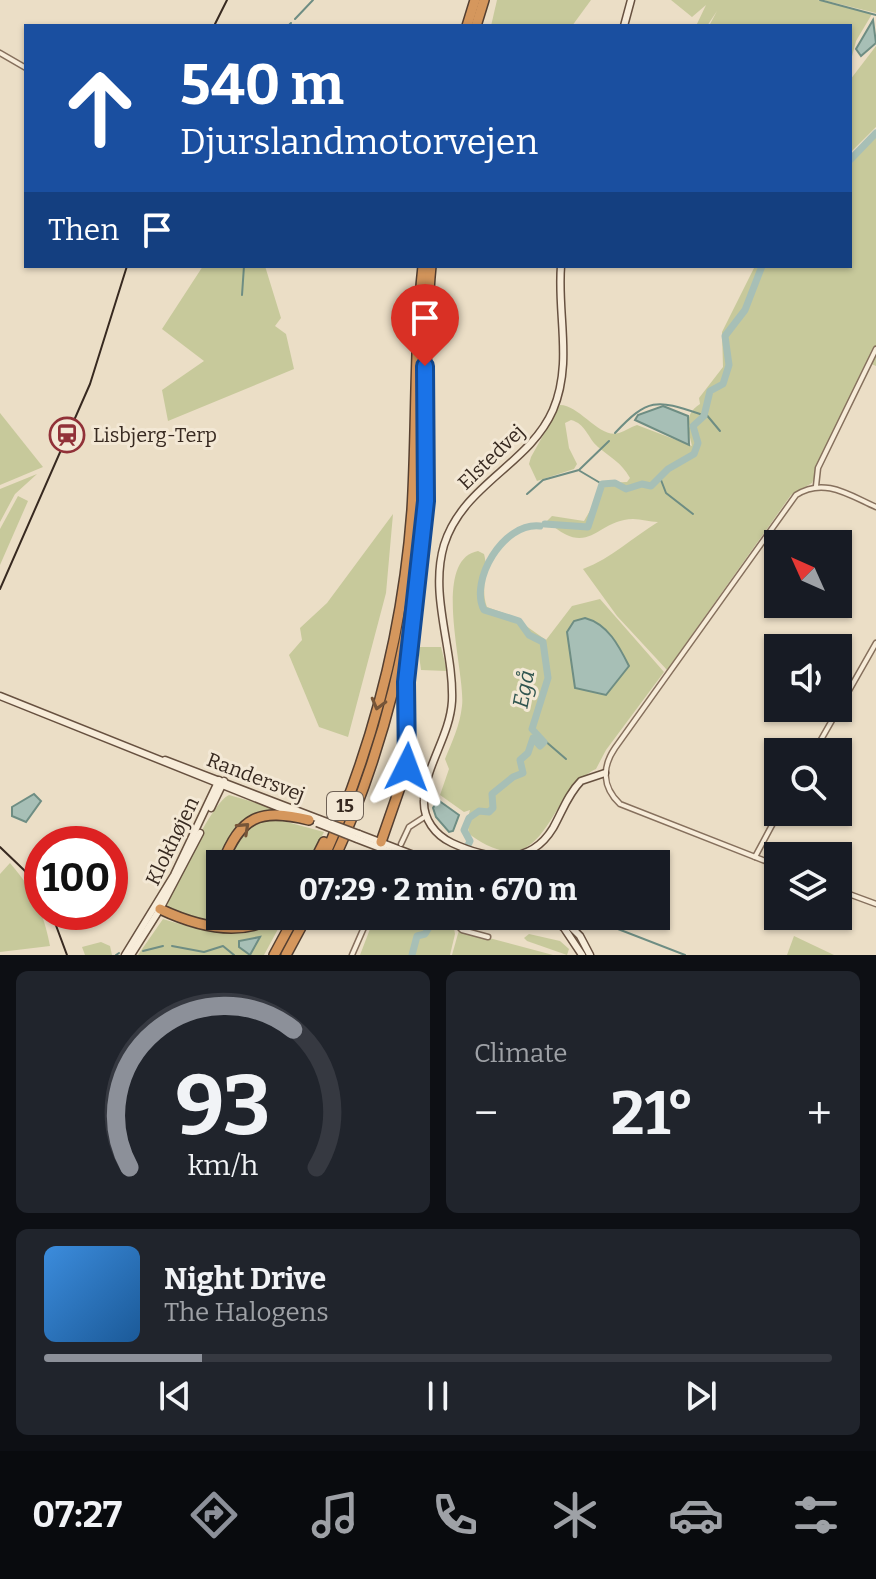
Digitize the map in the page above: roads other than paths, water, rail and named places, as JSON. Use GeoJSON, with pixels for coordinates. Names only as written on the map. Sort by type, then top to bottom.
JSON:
{"type":"FeatureCollection","features":[{"type":"Feature","properties":{"kind":"highway"},"geometry":{"type":"LineString","coordinates":[[468,24],[475,0]]}},
{"type":"Feature","properties":{"kind":"highway"},"geometry":{"type":"LineString","coordinates":[[477,24],[484,0]]}},
{"type":"Feature","properties":{"kind":"highway","name":"15"},"geometry":{"type":"LineString","coordinates":[[326,850],[366,747],[389,660],[407,555],[423,268]]}},
{"type":"Feature","properties":{"kind":"highway","name":"15"},"geometry":{"type":"LineString","coordinates":[[338,850],[366,780],[402,652],[418,557],[426,443],[431,268]]}},
{"type":"Feature","properties":{"kind":"highway"},"geometry":{"type":"LineString","coordinates":[[380,845],[402,785],[409,750],[406,682],[425,520],[426,443]]}},
{"type":"Feature","properties":{"kind":"highway"},"geometry":{"type":"LineString","coordinates":[[319,850],[366,747]]}},
{"type":"Feature","properties":{"kind":"highway"},"geometry":{"type":"LineString","coordinates":[[228,850],[235,835],[253,819],[283,814],[315,821]]}},
{"type":"Feature","properties":{"kind":"highway"},"geometry":{"type":"LineString","coordinates":[[158,908],[192,923],[206,925]]}},
{"type":"Feature","properties":{"kind":"highway"},"geometry":{"type":"LineString","coordinates":[[274,955],[287,930]]}},
{"type":"Feature","properties":{"kind":"highway"},"geometry":{"type":"LineString","coordinates":[[286,955],[299,930]]}},
{"type":"Feature","properties":{"kind":"street"},"geometry":{"type":"LineString","coordinates":[[625,24],[631,0]]}},
{"type":"Feature","properties":{"kind":"street"},"geometry":{"type":"LineString","coordinates":[[0,53],[24,67]]}},
{"type":"Feature","properties":{"kind":"street","name":"Elstedvej"},"geometry":{"type":"LineString","coordinates":[[426,816],[424,795],[452,705],[439,582],[442,554],[452,526],[468,501],[525,449],[553,412],[564,365],[558,295],[561,268]]}},
{"type":"Feature","properties":{"kind":"street"},"geometry":{"type":"LineString","coordinates":[[816,486],[818,468],[876,349]]}},
{"type":"Feature","properties":{"kind":"street"},"geometry":{"type":"LineString","coordinates":[[764,861],[620,804],[610,792],[605,773],[611,754],[796,495],[816,486],[835,488],[876,507]]}},
{"type":"Feature","properties":{"kind":"street"},"geometry":{"type":"LineString","coordinates":[[822,738],[876,643]]}},
{"type":"Feature","properties":{"kind":"street","name":"Randersvej"},"geometry":{"type":"LineString","coordinates":[[0,698],[395,850]]}},
{"type":"Feature","properties":{"kind":"street"},"geometry":{"type":"LineString","coordinates":[[401,844],[409,827],[426,816],[441,837],[466,848],[500,858],[530,851],[551,832],[577,784],[589,775],[605,773]]}},
{"type":"Feature","properties":{"kind":"street","name":"Klokhøjen"},"geometry":{"type":"LineString","coordinates":[[128,955],[158,908],[220,783]]}},
{"type":"Feature","properties":{"kind":"street"},"geometry":{"type":"LineString","coordinates":[[755,857],[772,826]]}},
{"type":"Feature","properties":{"kind":"street","name":"Randersvej"},"geometry":{"type":"LineString","coordinates":[[380,845],[391,850]]}},
{"type":"Feature","properties":{"kind":"street"},"geometry":{"type":"LineString","coordinates":[[852,895],[876,904]]}},
{"type":"Feature","properties":{"kind":"street"},"geometry":{"type":"LineString","coordinates":[[352,955],[363,930]]}},
{"type":"Feature","properties":{"kind":"street"},"geometry":{"type":"LineString","coordinates":[[466,930],[488,937]]}},
{"type":"Feature","properties":{"kind":"street"},"geometry":{"type":"LineString","coordinates":[[565,930],[582,955]]}},
{"type":"Feature","properties":{"kind":"street"},"geometry":{"type":"LineString","coordinates":[[574,930],[590,955]]}},
{"type":"Feature","properties":{"kind":"waterway"},"geometry":{"type":"LineString","coordinates":[[295,19],[313,0]]}},
{"type":"Feature","properties":{"kind":"waterway"},"geometry":{"type":"LineString","coordinates":[[820,0],[876,15]]}},
{"type":"Feature","properties":{"kind":"waterway","name":"Egå"},"geometry":{"type":"LineString","coordinates":[[852,158],[876,133]]}},
{"type":"Feature","properties":{"kind":"waterway"},"geometry":{"type":"LineString","coordinates":[[242,295],[244,268]]}},
{"type":"Feature","properties":{"kind":"waterway","name":"Egå"},"geometry":{"type":"LineString","coordinates":[[545,524],[588,527],[602,484],[615,483],[626,489],[642,484],[651,486],[668,469],[694,454],[698,443],[693,426],[704,416],[710,391],[723,384],[729,365],[725,336],[745,310],[761,268]]}},
{"type":"Feature","properties":{"kind":"waterway"},"geometry":{"type":"LineString","coordinates":[[615,433],[636,413],[653,405],[673,406],[700,414]]}},
{"type":"Feature","properties":{"kind":"waterway"},"geometry":{"type":"LineString","coordinates":[[705,413],[720,431]]}},
{"type":"Feature","properties":{"kind":"waterway"},"geometry":{"type":"LineString","coordinates":[[527,494],[543,480],[579,470],[609,441]]}},
{"type":"Feature","properties":{"kind":"waterway"},"geometry":{"type":"LineString","coordinates":[[580,471],[602,484]]}},
{"type":"Feature","properties":{"kind":"waterway"},"geometry":{"type":"LineString","coordinates":[[661,480],[666,493],[693,514]]}},
{"type":"Feature","properties":{"kind":"waterway","name":"Egå"},"geometry":{"type":"LineString","coordinates":[[466,850],[470,841],[464,830],[469,818],[479,811],[489,812],[493,808],[492,794],[523,773],[520,760],[528,753],[533,738],[540,746],[544,742],[532,729],[548,678],[543,642],[529,635],[519,621],[484,610],[481,598],[485,570],[502,543],[526,527],[540,526]]}},
{"type":"Feature","properties":{"kind":"waterway"},"geometry":{"type":"LineString","coordinates":[[544,740],[566,759]]}},
{"type":"Feature","properties":{"kind":"waterway","name":"Egå"},"geometry":{"type":"LineString","coordinates":[[412,955],[417,936],[427,930]]}},
{"type":"Feature","properties":{"kind":"waterway"},"geometry":{"type":"LineString","coordinates":[[621,930],[685,955]]}},
{"type":"Feature","properties":{"kind":"waterway"},"geometry":{"type":"LineString","coordinates":[[143,951],[163,946]]}},
{"type":"Feature","properties":{"kind":"waterway"},"geometry":{"type":"LineString","coordinates":[[172,946],[204,952],[223,946],[234,955]]}},
{"type":"Feature","properties":{"kind":"tram line"},"geometry":{"type":"LineString","coordinates":[[215,24],[227,0]]}},
{"type":"Feature","properties":{"kind":"tram line"},"geometry":{"type":"LineString","coordinates":[[0,589],[90,384],[126,268]]}},
{"type":"Feature","properties":{"kind":"tram line"},"geometry":{"type":"LineString","coordinates":[[0,847],[24,870]]}},
{"type":"Feature","properties":{"kind":"tram line"},"geometry":{"type":"LineString","coordinates":[[58,930],[67,955]]}},
{"type":"Feature","properties":{"kind":"place","name":"Lisbjerg-Terp"},"geometry":{"type":"Point","coordinates":[67,435]}}]}
